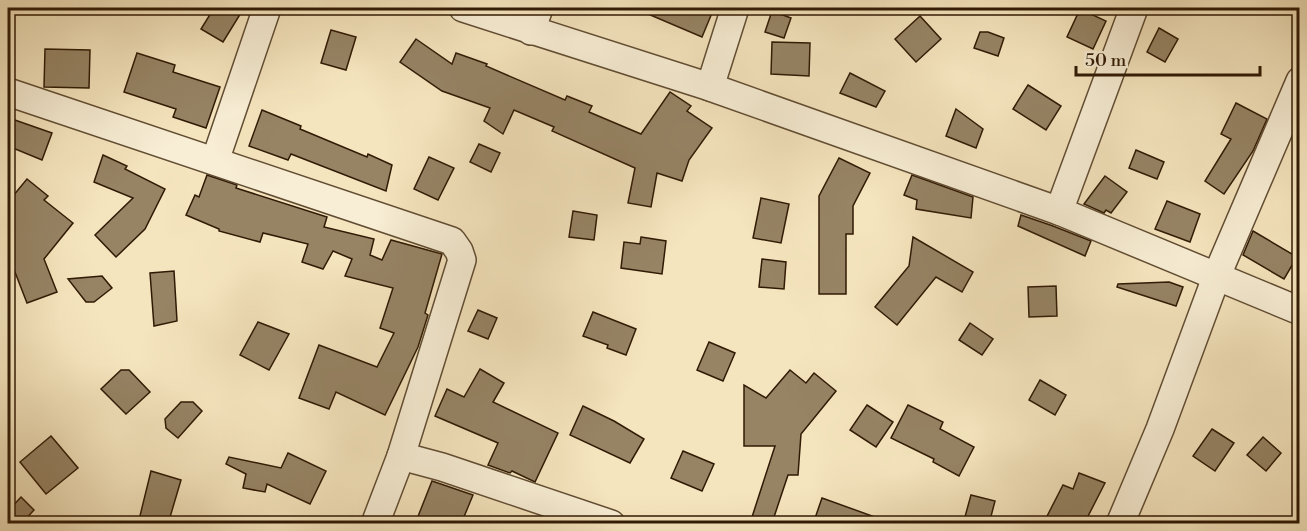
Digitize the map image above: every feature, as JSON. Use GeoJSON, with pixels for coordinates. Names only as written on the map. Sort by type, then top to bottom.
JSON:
{"type":"FeatureCollection","features":[{"type":"Feature","properties":{"kind":"street"},"geometry":{"type":"LineString","coordinates":[[215,161],[267,8]]}},
{"type":"Feature","properties":{"kind":"street"},"geometry":{"type":"LineString","coordinates":[[463,8],[535,19],[710,87],[1059,210],[1299,310]]}},
{"type":"Feature","properties":{"kind":"street"},"geometry":{"type":"LineString","coordinates":[[710,87],[735,8]]}},
{"type":"Feature","properties":{"kind":"street"},"geometry":{"type":"LineString","coordinates":[[1059,210],[1134,8]]}},
{"type":"Feature","properties":{"kind":"street"},"geometry":{"type":"LineString","coordinates":[[1120,524],[1161,429],[1217,275],[1299,81]]}},
{"type":"Feature","properties":{"kind":"street"},"geometry":{"type":"LineString","coordinates":[[8,92],[452,241],[462,260],[400,456],[375,524]]}},
{"type":"Feature","properties":{"kind":"street"},"geometry":{"type":"LineString","coordinates":[[400,456],[442,467],[611,524]]}},
{"type":"Feature","properties":{"kind":"building"},"geometry":{"type":"Polygon","coordinates":[[[214,8],[244,8],[223,42],[201,29],[214,8]]]}},
{"type":"Feature","properties":{"kind":"building"},"geometry":{"type":"Polygon","coordinates":[[[634,8],[700,8],[712,13],[702,37],[634,8]]]}},
{"type":"Feature","properties":{"kind":"building"},"geometry":{"type":"Polygon","coordinates":[[[1080,9],[1106,21],[1093,49],[1067,37],[1080,9]]]}},
{"type":"Feature","properties":{"kind":"building"},"geometry":{"type":"Polygon","coordinates":[[[772,11],[791,18],[784,38],[765,32],[772,11]]]}},
{"type":"Feature","properties":{"kind":"building"},"geometry":{"type":"Polygon","coordinates":[[[920,16],[941,39],[916,62],[895,39],[920,16]]]}},
{"type":"Feature","properties":{"kind":"building"},"geometry":{"type":"Polygon","coordinates":[[[1159,28],[1178,39],[1165,62],[1147,52],[1159,28]]]}},
{"type":"Feature","properties":{"kind":"building"},"geometry":{"type":"Polygon","coordinates":[[[331,30],[356,37],[346,70],[321,63],[331,30]]]}},
{"type":"Feature","properties":{"kind":"building"},"geometry":{"type":"Polygon","coordinates":[[[980,32],[988,32],[1004,38],[998,56],[974,48],[980,32]]]}},
{"type":"Feature","properties":{"kind":"building"},"geometry":{"type":"Polygon","coordinates":[[[416,39],[452,64],[456,53],[487,64],[486,66],[565,100],[567,96],[592,106],[589,112],[641,134],[670,92],[691,106],[687,111],[712,128],[689,160],[682,181],[657,173],[651,207],[628,203],[635,168],[552,131],[554,127],[514,110],[503,134],[484,121],[490,108],[442,91],[400,62],[416,39]]]}},
{"type":"Feature","properties":{"kind":"building"},"geometry":{"type":"Polygon","coordinates":[[[772,42],[810,43],[809,76],[771,74],[772,42]]]}},
{"type":"Feature","properties":{"kind":"building"},"geometry":{"type":"Polygon","coordinates":[[[45,49],[90,50],[89,88],[44,87],[45,49]]]}},
{"type":"Feature","properties":{"kind":"building"},"geometry":{"type":"Polygon","coordinates":[[[137,53],[175,65],[173,72],[220,87],[206,128],[173,117],[176,109],[124,92],[137,53]]]}},
{"type":"Feature","properties":{"kind":"building"},"geometry":{"type":"Polygon","coordinates":[[[850,73],[885,91],[876,107],[840,93],[850,73]]]}},
{"type":"Feature","properties":{"kind":"building"},"geometry":{"type":"Polygon","coordinates":[[[1028,85],[1061,106],[1046,130],[1013,109],[1028,85]]]}},
{"type":"Feature","properties":{"kind":"building"},"geometry":{"type":"Polygon","coordinates":[[[1236,103],[1267,119],[1253,151],[1224,194],[1205,181],[1231,139],[1221,134],[1236,103]]]}},
{"type":"Feature","properties":{"kind":"building"},"geometry":{"type":"Polygon","coordinates":[[[956,109],[983,129],[976,148],[946,136],[956,109]]]}},
{"type":"Feature","properties":{"kind":"building"},"geometry":{"type":"Polygon","coordinates":[[[262,110],[301,126],[300,129],[392,165],[386,191],[291,154],[288,160],[249,146],[262,110]]]}},
{"type":"Feature","properties":{"kind":"building"},"geometry":{"type":"Polygon","coordinates":[[[12,119],[52,133],[42,160],[8,146],[8,131],[12,119]]]}},
{"type":"Feature","properties":{"kind":"building"},"geometry":{"type":"Polygon","coordinates":[[[479,144],[500,153],[491,172],[470,162],[479,144]]]}},
{"type":"Feature","properties":{"kind":"building"},"geometry":{"type":"Polygon","coordinates":[[[1136,150],[1164,162],[1157,179],[1129,168],[1136,150]]]}},
{"type":"Feature","properties":{"kind":"building"},"geometry":{"type":"Polygon","coordinates":[[[103,155],[127,166],[125,169],[165,189],[145,229],[116,257],[95,235],[133,198],[94,182],[103,155]]]}},
{"type":"Feature","properties":{"kind":"building"},"geometry":{"type":"Polygon","coordinates":[[[429,157],[454,168],[438,200],[414,189],[429,157]]]}},
{"type":"Feature","properties":{"kind":"building"},"geometry":{"type":"Polygon","coordinates":[[[839,158],[870,173],[853,206],[853,234],[846,234],[846,294],[819,294],[819,196],[839,158]]]}},
{"type":"Feature","properties":{"kind":"building"},"geometry":{"type":"Polygon","coordinates":[[[207,175],[237,185],[236,188],[327,217],[324,227],[374,239],[370,255],[382,260],[391,240],[442,254],[418,347],[385,415],[336,392],[329,409],[299,398],[319,345],[377,367],[394,333],[380,328],[393,288],[345,276],[352,259],[333,251],[323,269],[302,262],[308,244],[263,233],[260,242],[219,231],[186,215],[195,195],[199,197],[207,175]]]}},
{"type":"Feature","properties":{"kind":"building"},"geometry":{"type":"Polygon","coordinates":[[[912,175],[973,197],[971,218],[916,209],[917,200],[904,195],[912,175]]]}},
{"type":"Feature","properties":{"kind":"building"},"geometry":{"type":"Polygon","coordinates":[[[1105,176],[1127,192],[1111,213],[1106,210],[1104,213],[1084,204],[1105,176]]]}},
{"type":"Feature","properties":{"kind":"building"},"geometry":{"type":"Polygon","coordinates":[[[27,179],[48,196],[44,200],[73,223],[44,259],[57,292],[27,303],[8,254],[8,202],[27,179]]]}},
{"type":"Feature","properties":{"kind":"building"},"geometry":{"type":"Polygon","coordinates":[[[761,198],[789,204],[781,243],[753,238],[761,198]]]}},
{"type":"Feature","properties":{"kind":"building"},"geometry":{"type":"Polygon","coordinates":[[[1167,201],[1200,214],[1190,242],[1155,229],[1167,201]]]}},
{"type":"Feature","properties":{"kind":"building"},"geometry":{"type":"Polygon","coordinates":[[[573,211],[597,215],[594,240],[569,237],[573,211]]]}},
{"type":"Feature","properties":{"kind":"building"},"geometry":{"type":"Polygon","coordinates":[[[1021,215],[1091,241],[1085,256],[1018,226],[1021,215]]]}},
{"type":"Feature","properties":{"kind":"building"},"geometry":{"type":"Polygon","coordinates":[[[1253,231],[1297,257],[1284,279],[1243,255],[1253,231]]]}},
{"type":"Feature","properties":{"kind":"building"},"geometry":{"type":"Polygon","coordinates":[[[641,237],[666,241],[662,274],[621,268],[624,242],[640,244],[641,237]]]}},
{"type":"Feature","properties":{"kind":"building"},"geometry":{"type":"Polygon","coordinates":[[[913,237],[973,272],[962,292],[936,277],[897,325],[875,307],[909,266],[913,237]]]}},
{"type":"Feature","properties":{"kind":"building"},"geometry":{"type":"Polygon","coordinates":[[[762,259],[786,262],[784,289],[759,287],[762,259]]]}},
{"type":"Feature","properties":{"kind":"building"},"geometry":{"type":"Polygon","coordinates":[[[174,271],[177,321],[154,326],[150,273],[174,271]]]}},
{"type":"Feature","properties":{"kind":"building"},"geometry":{"type":"Polygon","coordinates":[[[102,276],[112,288],[94,302],[86,302],[68,279],[102,276]]]}},
{"type":"Feature","properties":{"kind":"building"},"geometry":{"type":"Polygon","coordinates":[[[1169,282],[1183,287],[1176,306],[1117,287],[1118,284],[1169,282]]]}},
{"type":"Feature","properties":{"kind":"building"},"geometry":{"type":"Polygon","coordinates":[[[1056,286],[1057,316],[1029,317],[1028,287],[1056,286]]]}},
{"type":"Feature","properties":{"kind":"building"},"geometry":{"type":"Polygon","coordinates":[[[478,310],[497,318],[488,339],[468,331],[478,310]]]}},
{"type":"Feature","properties":{"kind":"building"},"geometry":{"type":"Polygon","coordinates":[[[593,312],[636,329],[626,355],[607,348],[608,345],[583,336],[593,312]]]}},
{"type":"Feature","properties":{"kind":"building"},"geometry":{"type":"Polygon","coordinates":[[[258,322],[289,334],[269,370],[240,355],[258,322]]]}},
{"type":"Feature","properties":{"kind":"building"},"geometry":{"type":"Polygon","coordinates":[[[970,323],[993,339],[982,355],[959,340],[970,323]]]}},
{"type":"Feature","properties":{"kind":"building"},"geometry":{"type":"Polygon","coordinates":[[[709,342],[735,353],[723,381],[697,370],[709,342]]]}},
{"type":"Feature","properties":{"kind":"building"},"geometry":{"type":"Polygon","coordinates":[[[480,369],[504,383],[493,402],[558,433],[535,482],[512,471],[510,473],[488,465],[498,443],[435,416],[447,389],[464,397],[480,369]]]}},
{"type":"Feature","properties":{"kind":"building"},"geometry":{"type":"Polygon","coordinates":[[[121,370],[129,370],[150,392],[126,414],[101,389],[121,370]]]}},
{"type":"Feature","properties":{"kind":"building"},"geometry":{"type":"Polygon","coordinates":[[[790,370],[806,383],[814,373],[836,391],[801,434],[798,475],[788,475],[772,523],[752,517],[775,446],[744,446],[744,385],[766,398],[790,370]]]}},
{"type":"Feature","properties":{"kind":"building"},"geometry":{"type":"Polygon","coordinates":[[[1040,380],[1066,395],[1055,415],[1029,400],[1040,380]]]}},
{"type":"Feature","properties":{"kind":"building"},"geometry":{"type":"Polygon","coordinates":[[[181,402],[193,402],[202,411],[178,438],[166,428],[165,419],[181,402]]]}},
{"type":"Feature","properties":{"kind":"building"},"geometry":{"type":"Polygon","coordinates":[[[867,405],[893,422],[876,447],[850,430],[867,405]]]}},
{"type":"Feature","properties":{"kind":"building"},"geometry":{"type":"Polygon","coordinates":[[[908,405],[943,422],[940,429],[974,447],[959,476],[933,462],[934,459],[891,438],[908,405]]]}},
{"type":"Feature","properties":{"kind":"building"},"geometry":{"type":"Polygon","coordinates":[[[583,406],[644,439],[630,463],[570,435],[583,406]]]}},
{"type":"Feature","properties":{"kind":"building"},"geometry":{"type":"Polygon","coordinates":[[[1212,429],[1234,443],[1215,471],[1193,456],[1212,429]]]}},
{"type":"Feature","properties":{"kind":"building"},"geometry":{"type":"Polygon","coordinates":[[[51,436],[78,468],[46,494],[20,462],[51,436]]]}},
{"type":"Feature","properties":{"kind":"building"},"geometry":{"type":"Polygon","coordinates":[[[1263,437],[1281,453],[1266,471],[1247,455],[1263,437]]]}},
{"type":"Feature","properties":{"kind":"building"},"geometry":{"type":"Polygon","coordinates":[[[683,451],[714,464],[702,491],[671,478],[683,451]]]}},
{"type":"Feature","properties":{"kind":"building"},"geometry":{"type":"Polygon","coordinates":[[[288,453],[326,471],[310,504],[267,484],[265,492],[243,488],[246,474],[226,464],[229,457],[281,468],[288,453]]]}},
{"type":"Feature","properties":{"kind":"building"},"geometry":{"type":"Polygon","coordinates":[[[151,471],[181,480],[168,524],[138,524],[151,471]]]}},
{"type":"Feature","properties":{"kind":"building"},"geometry":{"type":"Polygon","coordinates":[[[1079,473],[1105,483],[1084,524],[1043,524],[1063,485],[1073,489],[1079,473]]]}},
{"type":"Feature","properties":{"kind":"building"},"geometry":{"type":"Polygon","coordinates":[[[432,481],[473,495],[461,524],[415,524],[432,481]]]}},
{"type":"Feature","properties":{"kind":"building"},"geometry":{"type":"Polygon","coordinates":[[[971,495],[995,501],[989,524],[963,524],[971,495]]]}},
{"type":"Feature","properties":{"kind":"building"},"geometry":{"type":"Polygon","coordinates":[[[21,497],[34,510],[21,524],[8,524],[8,511],[21,497]]]}},
{"type":"Feature","properties":{"kind":"building"},"geometry":{"type":"Polygon","coordinates":[[[822,498],[886,521],[886,524],[813,524],[822,498]]]}}]}
